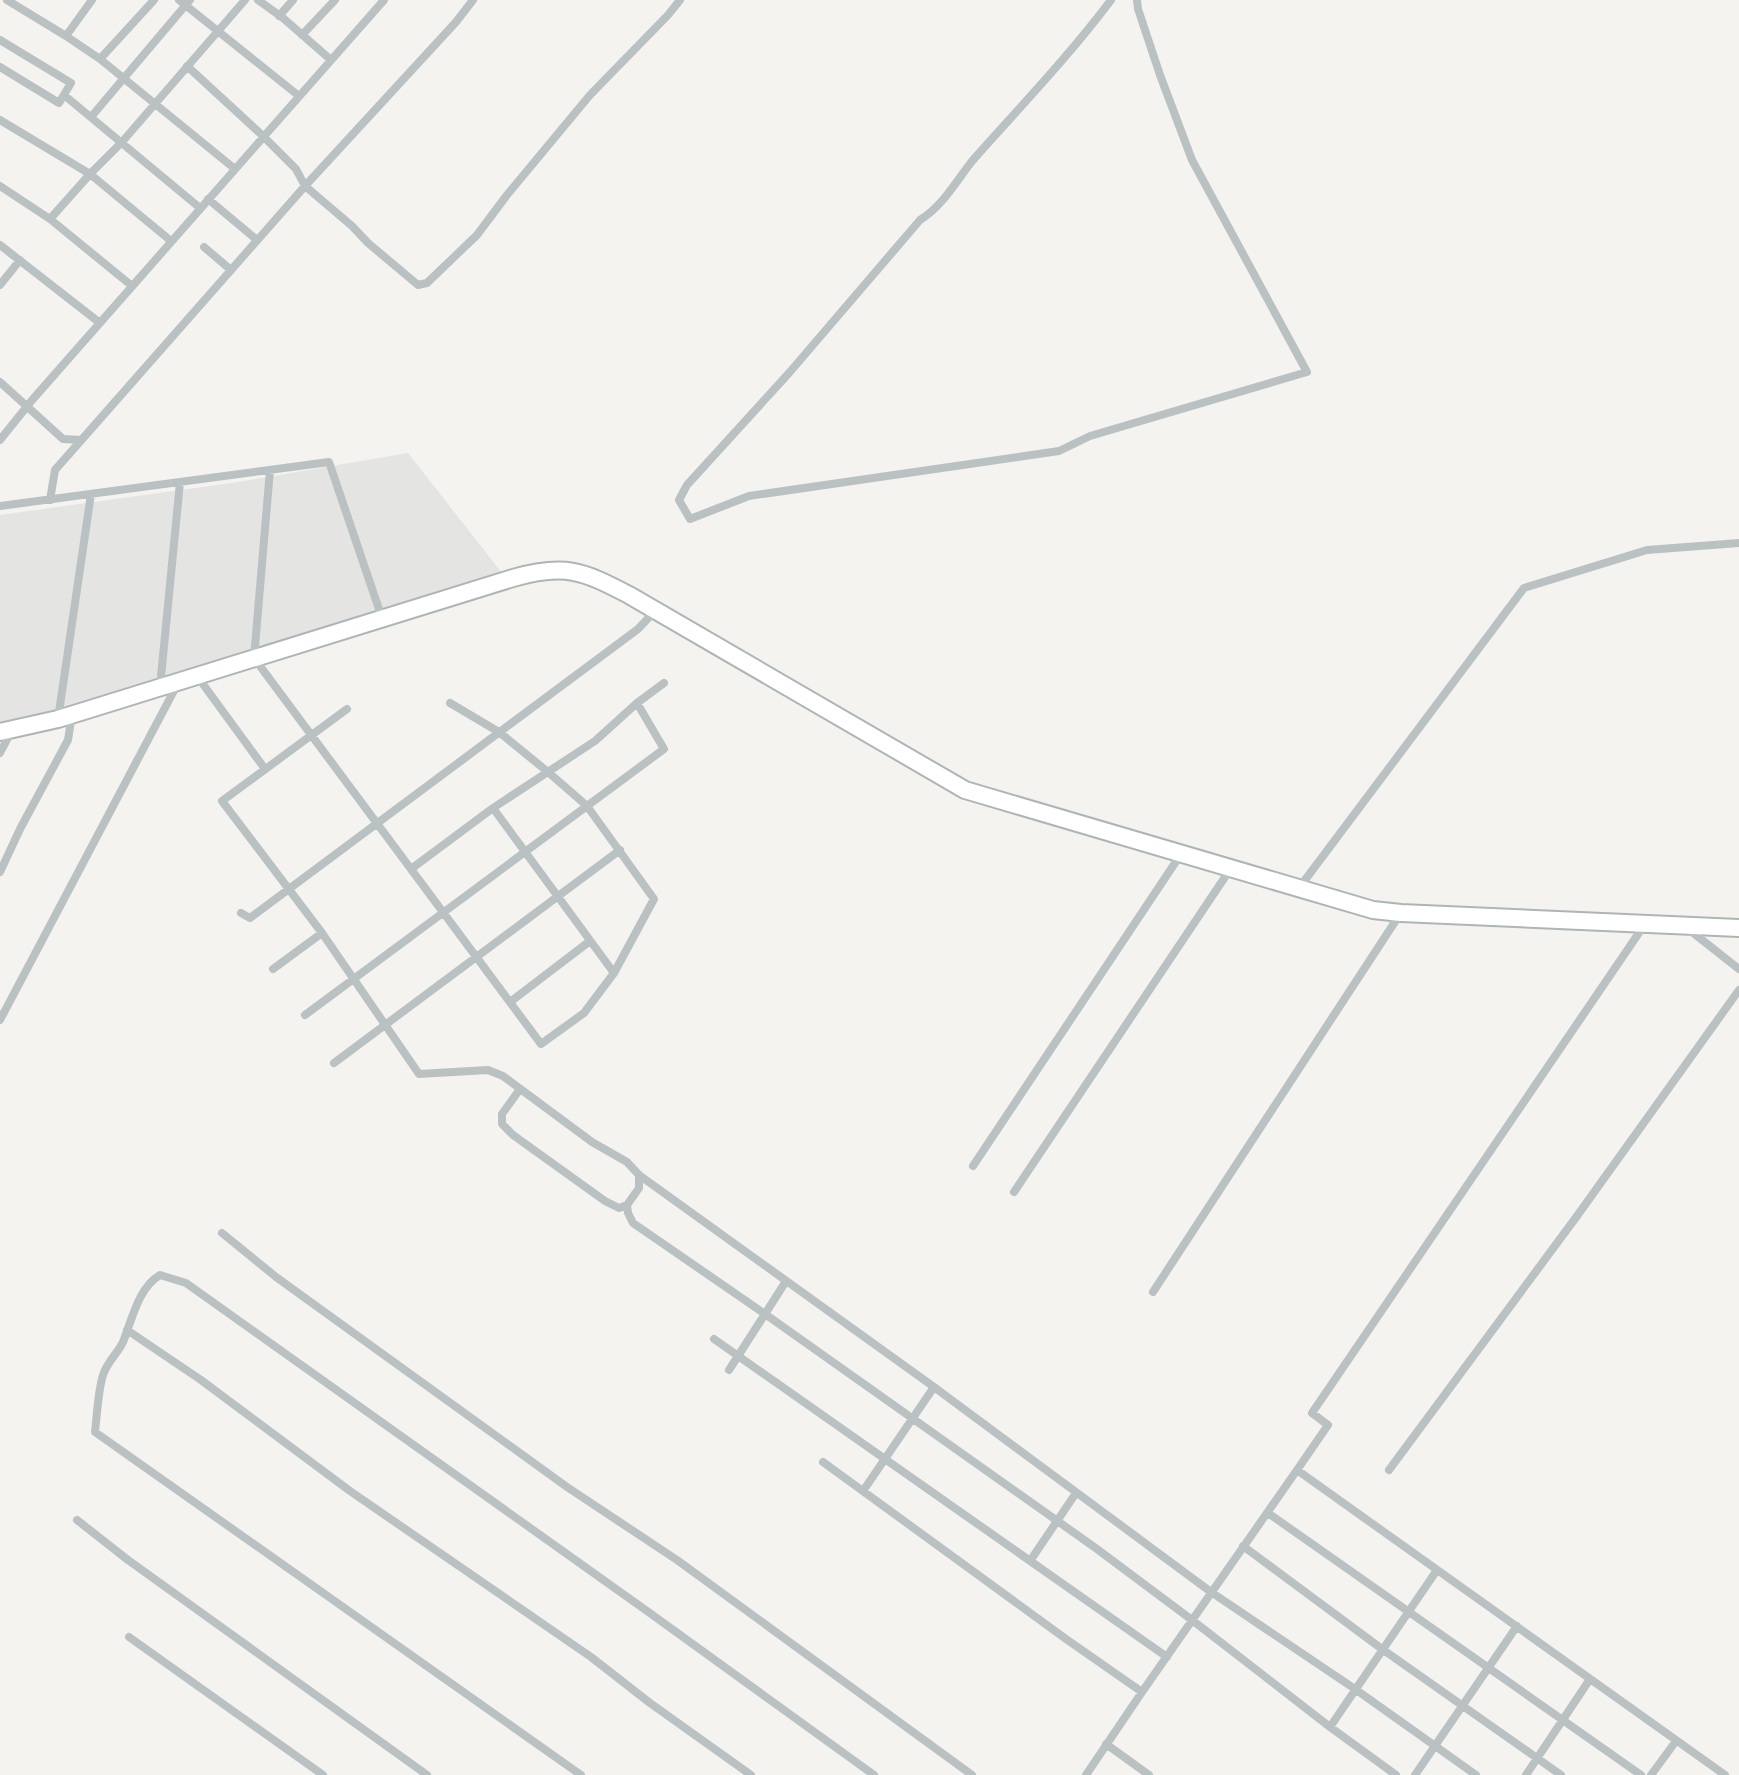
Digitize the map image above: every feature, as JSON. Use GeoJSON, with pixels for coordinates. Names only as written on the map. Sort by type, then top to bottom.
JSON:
{"type":"FeatureCollection","features":[{"type":"Feature","properties":{"kind":"main road"},"geometry":{"type":"LineString","coordinates":[[6,730],[65,716],[526,574],[561,570],[581,573],[604,582],[656,610],[965,790],[1373,910],[1739,928]]}},
{"type":"Feature","properties":{"kind":"street"},"geometry":{"type":"LineString","coordinates":[[7,0],[100,59],[235,169]]}},
{"type":"Feature","properties":{"kind":"street"},"geometry":{"type":"LineString","coordinates":[[21,9],[28,0]]}},
{"type":"Feature","properties":{"kind":"street"},"geometry":{"type":"LineString","coordinates":[[66,36],[92,0]]}},
{"type":"Feature","properties":{"kind":"street"},"geometry":{"type":"LineString","coordinates":[[100,59],[154,0]]}},
{"type":"Feature","properties":{"kind":"street"},"geometry":{"type":"LineString","coordinates":[[258,0],[331,60]]}},
{"type":"Feature","properties":{"kind":"street"},"geometry":{"type":"LineString","coordinates":[[279,16],[293,0]]}},
{"type":"Feature","properties":{"kind":"street"},"geometry":{"type":"LineString","coordinates":[[302,35],[335,0]]}},
{"type":"Feature","properties":{"kind":"street"},"geometry":{"type":"LineString","coordinates":[[0,440],[384,0]]}},
{"type":"Feature","properties":{"kind":"street"},"geometry":{"type":"LineString","coordinates":[[50,500],[55,470],[473,0]]}},
{"type":"Feature","properties":{"kind":"street"},"geometry":{"type":"LineString","coordinates":[[187,66],[296,169],[305,186],[418,285],[427,283],[477,235],[590,95],[680,0]]}},
{"type":"Feature","properties":{"kind":"street"},"geometry":{"type":"LineString","coordinates":[[1111,0],[1085,36],[970,165],[934,212],[920,220],[789,373],[687,485],[679,500],[690,519],[749,496],[1059,451],[1090,436],[1307,372],[1192,160],[1160,75],[1137,0]]}},
{"type":"Feature","properties":{"kind":"street"},"geometry":{"type":"LineString","coordinates":[[50,219],[122,142],[241,1]]}},
{"type":"Feature","properties":{"kind":"street"},"geometry":{"type":"LineString","coordinates":[[91,117],[185,2],[299,96]]}},
{"type":"Feature","properties":{"kind":"street"},"geometry":{"type":"LineString","coordinates":[[0,40],[71,83],[59,103],[0,67]]}},
{"type":"Feature","properties":{"kind":"street"},"geometry":{"type":"LineString","coordinates":[[64,95],[200,208]]}},
{"type":"Feature","properties":{"kind":"street"},"geometry":{"type":"LineString","coordinates":[[0,120],[90,174],[171,241]]}},
{"type":"Feature","properties":{"kind":"street"},"geometry":{"type":"LineString","coordinates":[[0,186],[50,219],[132,286]]}},
{"type":"Feature","properties":{"kind":"street"},"geometry":{"type":"LineString","coordinates":[[208,199],[257,240]]}},
{"type":"Feature","properties":{"kind":"street"},"geometry":{"type":"LineString","coordinates":[[0,245],[100,323]]}},
{"type":"Feature","properties":{"kind":"street"},"geometry":{"type":"LineString","coordinates":[[204,247],[231,270]]}},
{"type":"Feature","properties":{"kind":"street"},"geometry":{"type":"LineString","coordinates":[[0,285],[20,260]]}},
{"type":"Feature","properties":{"kind":"street"},"geometry":{"type":"LineString","coordinates":[[0,382],[63,439],[81,440]]}},
{"type":"Feature","properties":{"kind":"street"},"geometry":{"type":"LineString","coordinates":[[0,506],[329,462],[382,618]]}},
{"type":"Feature","properties":{"kind":"street"},"geometry":{"type":"LineString","coordinates":[[270,470],[254,658],[541,1044],[584,1013],[614,973],[654,899],[587,806],[499,732],[450,703]]}},
{"type":"Feature","properties":{"kind":"street"},"geometry":{"type":"LineString","coordinates":[[160,687],[180,482]]}},
{"type":"Feature","properties":{"kind":"street"},"geometry":{"type":"LineString","coordinates":[[0,872],[68,740],[65,716],[91,494]]}},
{"type":"Feature","properties":{"kind":"street"},"geometry":{"type":"LineString","coordinates":[[1299,888],[1524,588],[1647,550],[1739,543]]}},
{"type":"Feature","properties":{"kind":"street"},"geometry":{"type":"LineString","coordinates":[[241,913],[250,918],[638,629],[656,610]]}},
{"type":"Feature","properties":{"kind":"street"},"geometry":{"type":"LineString","coordinates":[[196,676],[265,769]]}},
{"type":"Feature","properties":{"kind":"street"},"geometry":{"type":"LineString","coordinates":[[0,1020],[179,681]]}},
{"type":"Feature","properties":{"kind":"street"},"geometry":{"type":"LineString","coordinates":[[411,869],[493,808],[595,741],[664,683]]}},
{"type":"Feature","properties":{"kind":"street"},"geometry":{"type":"LineString","coordinates":[[305,1015],[664,749],[637,703]]}},
{"type":"Feature","properties":{"kind":"street"},"geometry":{"type":"LineString","coordinates":[[347,709],[222,801],[322,933],[419,1074],[488,1070],[503,1076],[592,1142],[627,1162],[639,1175],[934,1387],[1211,1592],[1476,1775]]}},
{"type":"Feature","properties":{"kind":"street"},"geometry":{"type":"LineString","coordinates":[[0,753],[6,730]]}},
{"type":"Feature","properties":{"kind":"street"},"geometry":{"type":"LineString","coordinates":[[493,808],[614,973]]}},
{"type":"Feature","properties":{"kind":"street"},"geometry":{"type":"LineString","coordinates":[[334,1063],[620,850]]}},
{"type":"Feature","properties":{"kind":"street"},"geometry":{"type":"LineString","coordinates":[[973,1166],[1182,854]]}},
{"type":"Feature","properties":{"kind":"street"},"geometry":{"type":"LineString","coordinates":[[1014,1192],[1231,868]]}},
{"type":"Feature","properties":{"kind":"street"},"geometry":{"type":"LineString","coordinates":[[1153,1292],[1401,913]]}},
{"type":"Feature","properties":{"kind":"street"},"geometry":{"type":"LineString","coordinates":[[1086,1775],[1328,1425],[1312,1413],[1645,924]]}},
{"type":"Feature","properties":{"kind":"street"},"geometry":{"type":"LineString","coordinates":[[1683,926],[1739,969]]}},
{"type":"Feature","properties":{"kind":"street"},"geometry":{"type":"LineString","coordinates":[[273,969],[322,933]]}},
{"type":"Feature","properties":{"kind":"street"},"geometry":{"type":"LineString","coordinates":[[510,1002],[590,941]]}},
{"type":"Feature","properties":{"kind":"street"},"geometry":{"type":"LineString","coordinates":[[1389,1470],[1739,990]]}},
{"type":"Feature","properties":{"kind":"street"},"geometry":{"type":"LineString","coordinates":[[520,1089],[502,1114],[502,1124],[513,1135],[619,1208],[627,1205],[639,1188],[639,1175]]}},
{"type":"Feature","properties":{"kind":"street"},"geometry":{"type":"LineString","coordinates":[[627,1205],[633,1223],[1056,1521],[1396,1775]]}},
{"type":"Feature","properties":{"kind":"street"},"geometry":{"type":"LineString","coordinates":[[222,1233],[276,1277],[567,1487],[677,1560],[972,1775]]}},
{"type":"Feature","properties":{"kind":"street"},"geometry":{"type":"LineString","coordinates":[[581,1775],[95,1432],[103,1375],[123,1343],[140,1299],[154,1279],[160,1275],[186,1283],[874,1775]]}},
{"type":"Feature","properties":{"kind":"street"},"geometry":{"type":"LineString","coordinates":[[729,1370],[786,1281]]}},
{"type":"Feature","properties":{"kind":"street"},"geometry":{"type":"LineString","coordinates":[[127,1330],[201,1380],[350,1491],[591,1657],[751,1775]]}},
{"type":"Feature","properties":{"kind":"street"},"geometry":{"type":"LineString","coordinates":[[714,1339],[1167,1657]]}},
{"type":"Feature","properties":{"kind":"street"},"geometry":{"type":"LineString","coordinates":[[863,1491],[934,1387]]}},
{"type":"Feature","properties":{"kind":"street"},"geometry":{"type":"LineString","coordinates":[[823,1462],[1142,1692]]}},
{"type":"Feature","properties":{"kind":"street"},"geometry":{"type":"LineString","coordinates":[[1297,1470],[1725,1775]]}},
{"type":"Feature","properties":{"kind":"street"},"geometry":{"type":"LineString","coordinates":[[1030,1561],[1076,1493]]}},
{"type":"Feature","properties":{"kind":"street"},"geometry":{"type":"LineString","coordinates":[[1268,1513],[1641,1775]]}},
{"type":"Feature","properties":{"kind":"street"},"geometry":{"type":"LineString","coordinates":[[77,1520],[427,1775]]}},
{"type":"Feature","properties":{"kind":"street"},"geometry":{"type":"LineString","coordinates":[[1243,1546],[1561,1775]]}},
{"type":"Feature","properties":{"kind":"street"},"geometry":{"type":"LineString","coordinates":[[1330,1727],[1437,1570]]}},
{"type":"Feature","properties":{"kind":"street"},"geometry":{"type":"LineString","coordinates":[[1415,1775],[1517,1626]]}},
{"type":"Feature","properties":{"kind":"street"},"geometry":{"type":"LineString","coordinates":[[129,1637],[323,1775]]}},
{"type":"Feature","properties":{"kind":"street"},"geometry":{"type":"LineString","coordinates":[[1526,1775],[1590,1679]]}},
{"type":"Feature","properties":{"kind":"street"},"geometry":{"type":"LineString","coordinates":[[1651,1775],[1676,1741]]}},
{"type":"Feature","properties":{"kind":"street"},"geometry":{"type":"LineString","coordinates":[[1106,1744],[1149,1775]]}},
{"type":"Feature","properties":{"kind":"shaded area"},"geometry":{"type":"Polygon","coordinates":[[[408,453],[506,578],[101,700],[0,722],[0,515],[238,482],[408,453]]]}}]}
